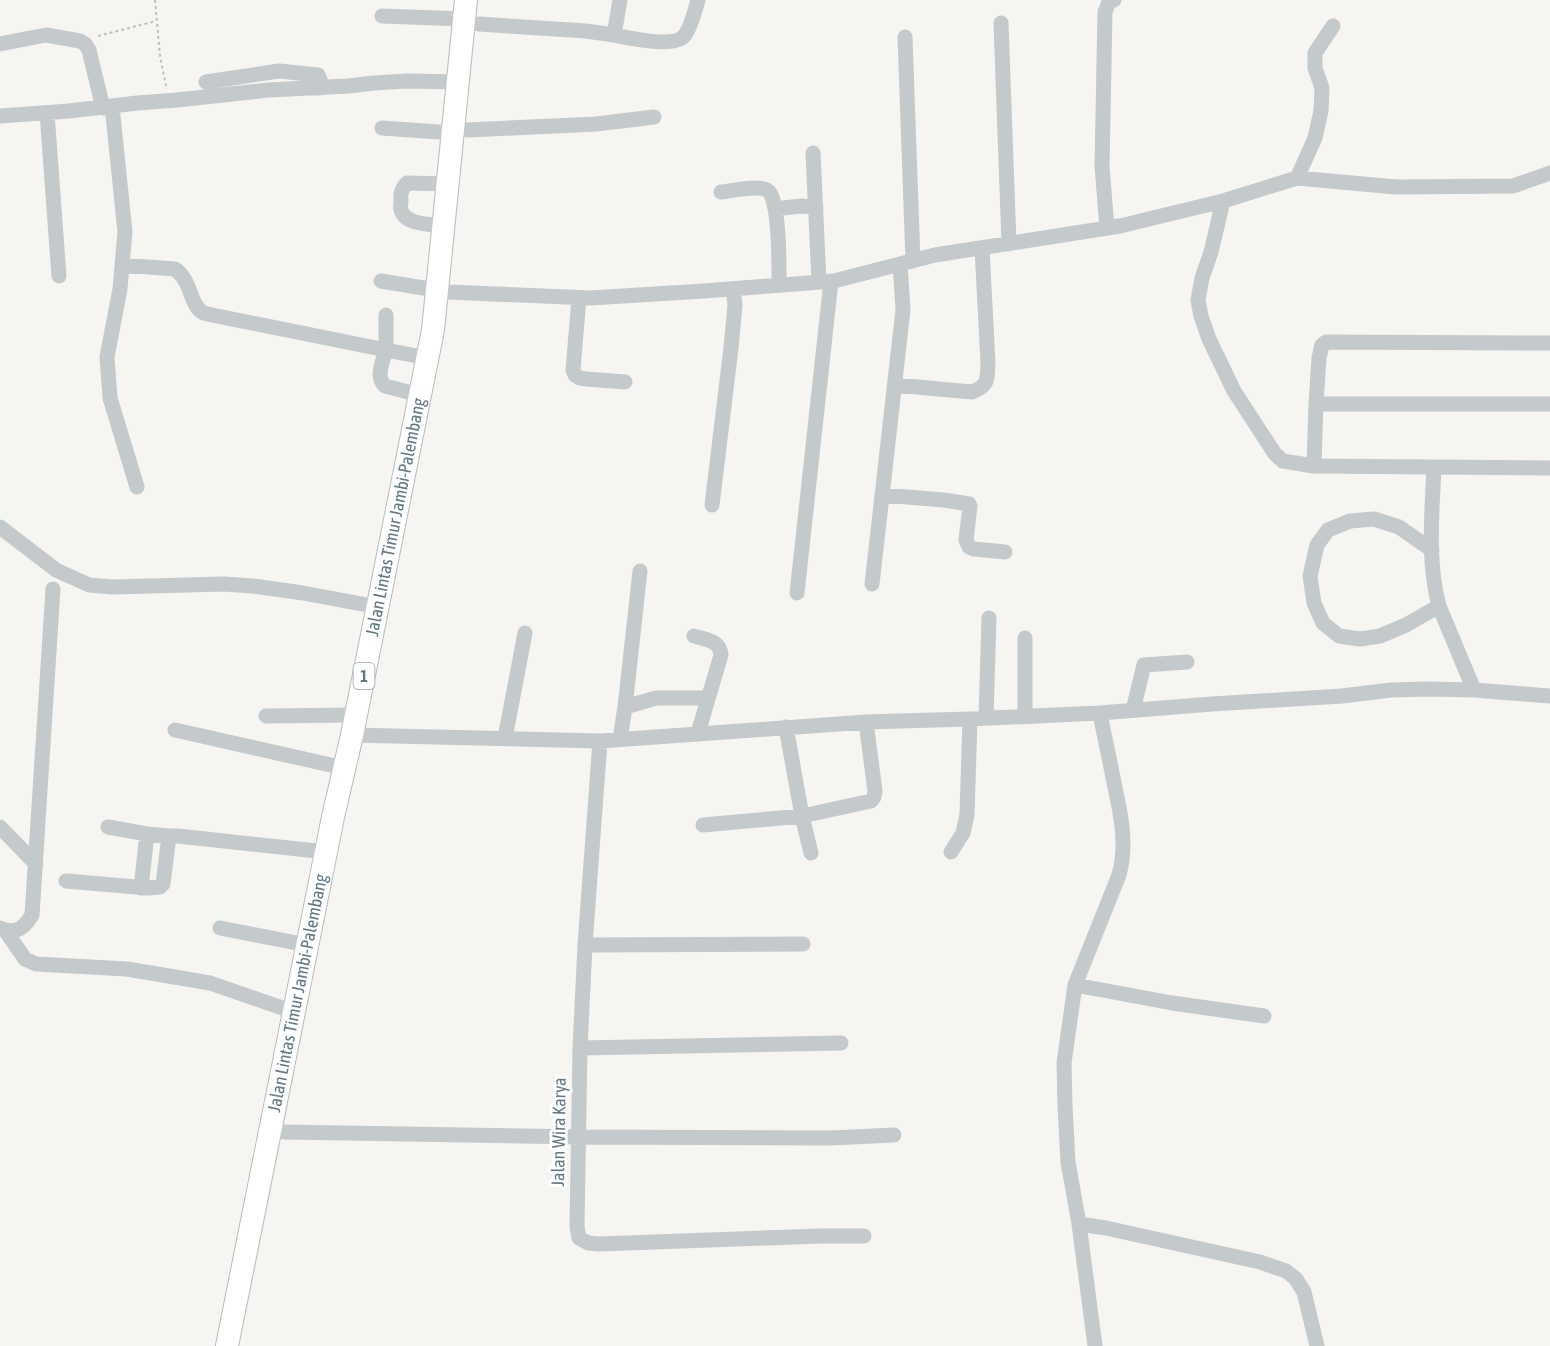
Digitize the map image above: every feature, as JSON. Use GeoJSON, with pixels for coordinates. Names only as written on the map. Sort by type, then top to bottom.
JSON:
{"type":"FeatureCollection","features":[{"type":"Feature","properties":{"kind":"highway","name":"Jalan Lintas Timur Jambi-Palembang"},"geometry":{"type":"LineString","coordinates":[[227,1346],[326,852],[418,471],[444,329],[443,226],[448,183],[460,131],[458,82],[470,14],[482,0]]}},
{"type":"Feature","properties":{"kind":"highway","name":"Jalan Lintas Timur Jambi-Palembang"},"geometry":{"type":"LineString","coordinates":[[243,1346],[284,1132],[378,606],[433,330],[443,291],[470,14]]}},
{"type":"Feature","properties":{"kind":"street"},"geometry":{"type":"LineString","coordinates":[[614,35],[620,0]]}},
{"type":"Feature","properties":{"kind":"street"},"geometry":{"type":"LineString","coordinates":[[382,16],[470,14],[666,42],[682,38],[686,33],[698,0]]}},
{"type":"Feature","properties":{"kind":"street"},"geometry":{"type":"LineString","coordinates":[[1114,0],[1110,2],[1105,12],[1102,166],[1114,227]]}},
{"type":"Feature","properties":{"kind":"street"},"geometry":{"type":"LineString","coordinates":[[1001,23],[1009,244]]}},
{"type":"Feature","properties":{"kind":"street"},"geometry":{"type":"LineString","coordinates":[[1297,178],[1315,138],[1322,111],[1322,88],[1315,68],[1315,53],[1333,26]]}},
{"type":"Feature","properties":{"kind":"street"},"geometry":{"type":"LineString","coordinates":[[0,44],[46,35],[80,41],[89,50],[108,107],[124,232],[115,322],[107,357],[110,398],[137,487]]}},
{"type":"Feature","properties":{"kind":"street"},"geometry":{"type":"LineString","coordinates":[[872,584],[907,262],[905,37]]}},
{"type":"Feature","properties":{"kind":"street"},"geometry":{"type":"LineString","coordinates":[[206,82],[279,71],[318,75],[320,88]]}},
{"type":"Feature","properties":{"kind":"street"},"geometry":{"type":"LineString","coordinates":[[0,116],[269,90],[397,82],[458,82]]}},
{"type":"Feature","properties":{"kind":"street"},"geometry":{"type":"LineString","coordinates":[[47,113],[59,276]]}},
{"type":"Feature","properties":{"kind":"street"},"geometry":{"type":"LineString","coordinates":[[382,128],[460,131],[596,124],[654,117]]}},
{"type":"Feature","properties":{"kind":"street"},"geometry":{"type":"LineString","coordinates":[[797,593],[825,281],[816,207],[813,153]]}},
{"type":"Feature","properties":{"kind":"street"},"geometry":{"type":"LineString","coordinates":[[381,281],[443,291],[590,298],[825,281],[935,255],[1114,227],[1223,201],[1297,178],[1396,187],[1513,186],[1550,173]]}},
{"type":"Feature","properties":{"kind":"street"},"geometry":{"type":"LineString","coordinates":[[443,226],[416,221],[404,216],[401,210],[400,194],[407,183],[448,183]]}},
{"type":"Feature","properties":{"kind":"street"},"geometry":{"type":"LineString","coordinates":[[721,192],[758,188],[771,192],[775,209],[779,285]]}},
{"type":"Feature","properties":{"kind":"street"},"geometry":{"type":"LineString","coordinates":[[1223,201],[1211,252],[1202,278],[1198,300],[1201,316],[1209,339],[1234,391],[1275,454],[1283,461],[1314,466],[1550,468]]}},
{"type":"Feature","properties":{"kind":"street"},"geometry":{"type":"LineString","coordinates":[[775,209],[816,207]]}},
{"type":"Feature","properties":{"kind":"street"},"geometry":{"type":"LineString","coordinates":[[895,384],[972,392],[982,388],[987,381],[982,248]]}},
{"type":"Feature","properties":{"kind":"street"},"geometry":{"type":"LineString","coordinates":[[122,265],[175,269],[182,274],[195,304],[202,312],[428,357]]}},
{"type":"Feature","properties":{"kind":"street"},"geometry":{"type":"LineString","coordinates":[[712,505],[731,348],[735,305],[733,289]]}},
{"type":"Feature","properties":{"kind":"street"},"geometry":{"type":"LineString","coordinates":[[579,298],[573,370],[575,375],[586,379],[625,382]]}},
{"type":"Feature","properties":{"kind":"street"},"geometry":{"type":"LineString","coordinates":[[386,315],[386,350],[381,383],[420,395]]}},
{"type":"Feature","properties":{"kind":"street"},"geometry":{"type":"LineString","coordinates":[[1314,466],[1320,349],[1326,342],[1550,344]]}},
{"type":"Feature","properties":{"kind":"street"},"geometry":{"type":"LineString","coordinates":[[1316,404],[1550,404]]}},
{"type":"Feature","properties":{"kind":"street"},"geometry":{"type":"LineString","coordinates":[[1434,467],[1432,571],[1438,606],[1474,690]]}},
{"type":"Feature","properties":{"kind":"street"},"geometry":{"type":"LineString","coordinates":[[882,495],[969,504],[966,540],[969,547],[1005,552]]}},
{"type":"Feature","properties":{"kind":"street"},"geometry":{"type":"LineString","coordinates":[[1432,550],[1399,527],[1374,519],[1350,521],[1328,530],[1317,545],[1310,576],[1314,603],[1323,623],[1339,636],[1360,639],[1380,636],[1406,625],[1438,606]]}},
{"type":"Feature","properties":{"kind":"street"},"geometry":{"type":"LineString","coordinates":[[0,527],[56,570],[89,585],[113,587],[224,584],[253,586],[378,606]]}},
{"type":"Feature","properties":{"kind":"street"},"geometry":{"type":"LineString","coordinates":[[620,739],[640,571]]}},
{"type":"Feature","properties":{"kind":"street"},"geometry":{"type":"LineString","coordinates":[[3,929],[16,931],[26,925],[32,915],[53,589]]}},
{"type":"Feature","properties":{"kind":"street"},"geometry":{"type":"LineString","coordinates":[[986,718],[989,618]]}},
{"type":"Feature","properties":{"kind":"street"},"geometry":{"type":"LineString","coordinates":[[505,738],[525,633]]}},
{"type":"Feature","properties":{"kind":"street"},"geometry":{"type":"LineString","coordinates":[[694,636],[715,643],[719,646],[721,655],[698,733]]}},
{"type":"Feature","properties":{"kind":"street"},"geometry":{"type":"LineString","coordinates":[[1025,638],[1025,716]]}},
{"type":"Feature","properties":{"kind":"street"},"geometry":{"type":"LineString","coordinates":[[1133,710],[1144,665],[1187,662]]}},
{"type":"Feature","properties":{"kind":"street"},"geometry":{"type":"LineString","coordinates":[[266,716],[357,729],[600,741],[866,722],[1100,713],[1342,696],[1390,690],[1474,690],[1550,696]]}},
{"type":"Feature","properties":{"kind":"street"},"geometry":{"type":"LineString","coordinates":[[625,707],[656,698],[708,698]]}},
{"type":"Feature","properties":{"kind":"street"},"geometry":{"type":"LineString","coordinates":[[1095,1346],[1079,1224],[1068,1162],[1064,1063],[1075,985],[1111,897],[1123,861],[1123,824],[1100,713]]}},
{"type":"Feature","properties":{"kind":"street"},"geometry":{"type":"LineString","coordinates":[[951,852],[963,833],[966,822],[970,719]]}},
{"type":"Feature","properties":{"kind":"street"},"geometry":{"type":"LineString","coordinates":[[703,825],[802,816],[871,801],[875,791],[866,722]]}},
{"type":"Feature","properties":{"kind":"street"},"geometry":{"type":"LineString","coordinates":[[786,727],[811,853]]}},
{"type":"Feature","properties":{"kind":"street"},"geometry":{"type":"LineString","coordinates":[[176,730],[345,768]]}},
{"type":"Feature","properties":{"kind":"street","name":"Jalan Wira Karya"},"geometry":{"type":"LineString","coordinates":[[600,741],[580,1048],[577,1226],[579,1238],[588,1243],[599,1244],[864,1236]]}},
{"type":"Feature","properties":{"kind":"street"},"geometry":{"type":"LineString","coordinates":[[0,827],[36,864]]}},
{"type":"Feature","properties":{"kind":"street"},"geometry":{"type":"LineString","coordinates":[[108,828],[326,852]]}},
{"type":"Feature","properties":{"kind":"street"},"geometry":{"type":"LineString","coordinates":[[141,888],[147,834]]}},
{"type":"Feature","properties":{"kind":"street"},"geometry":{"type":"LineString","coordinates":[[66,881],[158,888],[163,884],[169,836]]}},
{"type":"Feature","properties":{"kind":"street"},"geometry":{"type":"LineString","coordinates":[[220,928],[308,945]]}},
{"type":"Feature","properties":{"kind":"street"},"geometry":{"type":"LineString","coordinates":[[3,929],[25,959],[36,964],[127,969],[210,983],[294,1012]]}},
{"type":"Feature","properties":{"kind":"street"},"geometry":{"type":"LineString","coordinates":[[585,945],[803,944]]}},
{"type":"Feature","properties":{"kind":"street"},"geometry":{"type":"LineString","coordinates":[[1075,985],[1172,1003],[1264,1016]]}},
{"type":"Feature","properties":{"kind":"street"},"geometry":{"type":"LineString","coordinates":[[580,1048],[841,1043]]}},
{"type":"Feature","properties":{"kind":"street"},"geometry":{"type":"LineString","coordinates":[[284,1132],[579,1137],[831,1138],[894,1135]]}},
{"type":"Feature","properties":{"kind":"street"},"geometry":{"type":"LineString","coordinates":[[1079,1224],[1260,1262],[1286,1271],[1296,1279],[1304,1292],[1317,1346]]}},
{"type":"Feature","properties":{"kind":"path"},"geometry":{"type":"LineString","coordinates":[[155,0],[160,56],[168,101]]}},
{"type":"Feature","properties":{"kind":"path"},"geometry":{"type":"LineString","coordinates":[[80,41],[156,21]]}}]}
